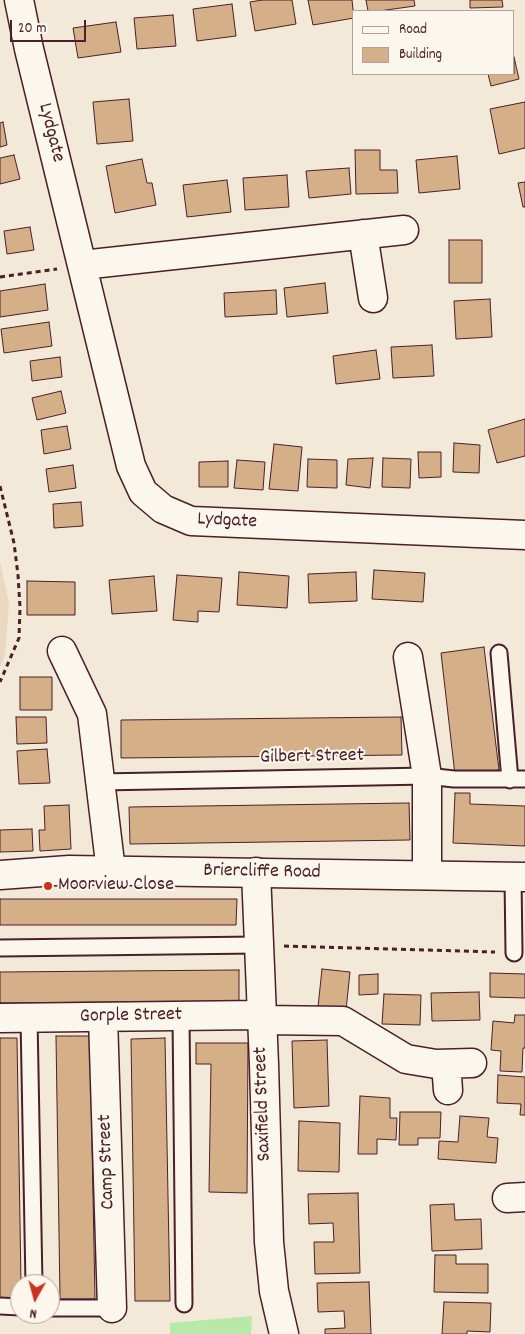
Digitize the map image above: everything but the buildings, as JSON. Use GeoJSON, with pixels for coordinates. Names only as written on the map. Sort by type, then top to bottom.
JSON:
{"type":"FeatureCollection","features":[{"type":"Feature","properties":{"kind":"street","name":"Lydgate"},"geometry":{"type":"LineString","coordinates":[[20,0],[29,48],[131,466],[142,492],[163,509],[191,521],[525,536]]}},
{"type":"Feature","properties":{"kind":"street"},"geometry":{"type":"LineString","coordinates":[[82,265],[404,230]]}},
{"type":"Feature","properties":{"kind":"street"},"geometry":{"type":"LineString","coordinates":[[363,234],[373,298]]}},
{"type":"Feature","properties":{"kind":"street"},"geometry":{"type":"LineString","coordinates":[[62,651],[92,714],[111,871]]}},
{"type":"Feature","properties":{"kind":"street"},"geometry":{"type":"LineString","coordinates":[[408,657],[427,776],[427,875]]}},
{"type":"Feature","properties":{"kind":"street","name":"Briercliffe Road"},"geometry":{"type":"LineString","coordinates":[[0,875],[69,870],[519,877]]}},
{"type":"Feature","properties":{"kind":"street","name":"Saxifield Street"},"geometry":{"type":"LineString","coordinates":[[256,872],[269,1242],[274,1291],[284,1334]]}},
{"type":"Feature","properties":{"kind":"street","name":"Gorple Street"},"geometry":{"type":"LineString","coordinates":[[0,1018],[181,1016],[343,1021],[406,1059],[436,1064],[455,1072]]}},
{"type":"Feature","properties":{"kind":"street","name":"Camp Street"},"geometry":{"type":"LineString","coordinates":[[103,1017],[112,1308]]}},
{"type":"Feature","properties":{"kind":"lane"},"geometry":{"type":"LineString","coordinates":[[499,653],[517,779]]}},
{"type":"Feature","properties":{"kind":"lane","name":"Gilbert Street"},"geometry":{"type":"LineString","coordinates":[[100,782],[427,776],[454,779],[517,779]]}},
{"type":"Feature","properties":{"kind":"lane"},"geometry":{"type":"LineString","coordinates":[[514,953],[519,877]]}},
{"type":"Feature","properties":{"kind":"lane"},"geometry":{"type":"LineString","coordinates":[[0,948],[258,945]]}},
{"type":"Feature","properties":{"kind":"lane"},"geometry":{"type":"LineString","coordinates":[[181,1016],[184,1304]]}},
{"type":"Feature","properties":{"kind":"lane"},"geometry":{"type":"LineString","coordinates":[[29,1018],[34,1274]]}},
{"type":"Feature","properties":{"kind":"lane"},"geometry":{"type":"LineString","coordinates":[[60,1308],[112,1308]]}},
{"type":"Feature","properties":{"kind":"path"},"geometry":{"type":"LineString","coordinates":[[0,277],[82,265]]}},
{"type":"Feature","properties":{"kind":"path"},"geometry":{"type":"LineString","coordinates":[[0,486],[14,544],[20,607],[19,638],[0,682]]}},
{"type":"Feature","properties":{"kind":"path"},"geometry":{"type":"LineString","coordinates":[[258,945],[514,953]]}},
{"type":"Feature","properties":{"kind":"shaded area"},"geometry":{"type":"Polygon","coordinates":[[[0,562],[9,603],[5,655],[0,667],[0,562]]]}},
{"type":"Feature","properties":{"kind":"green space"},"geometry":{"type":"Polygon","coordinates":[[[252,1316],[251,1334],[170,1334],[170,1323],[252,1316]]]}},
{"type":"Feature","properties":{"kind":"place","name":"Moorview Close"},"geometry":{"type":"Point","coordinates":[48,886]}}]}
